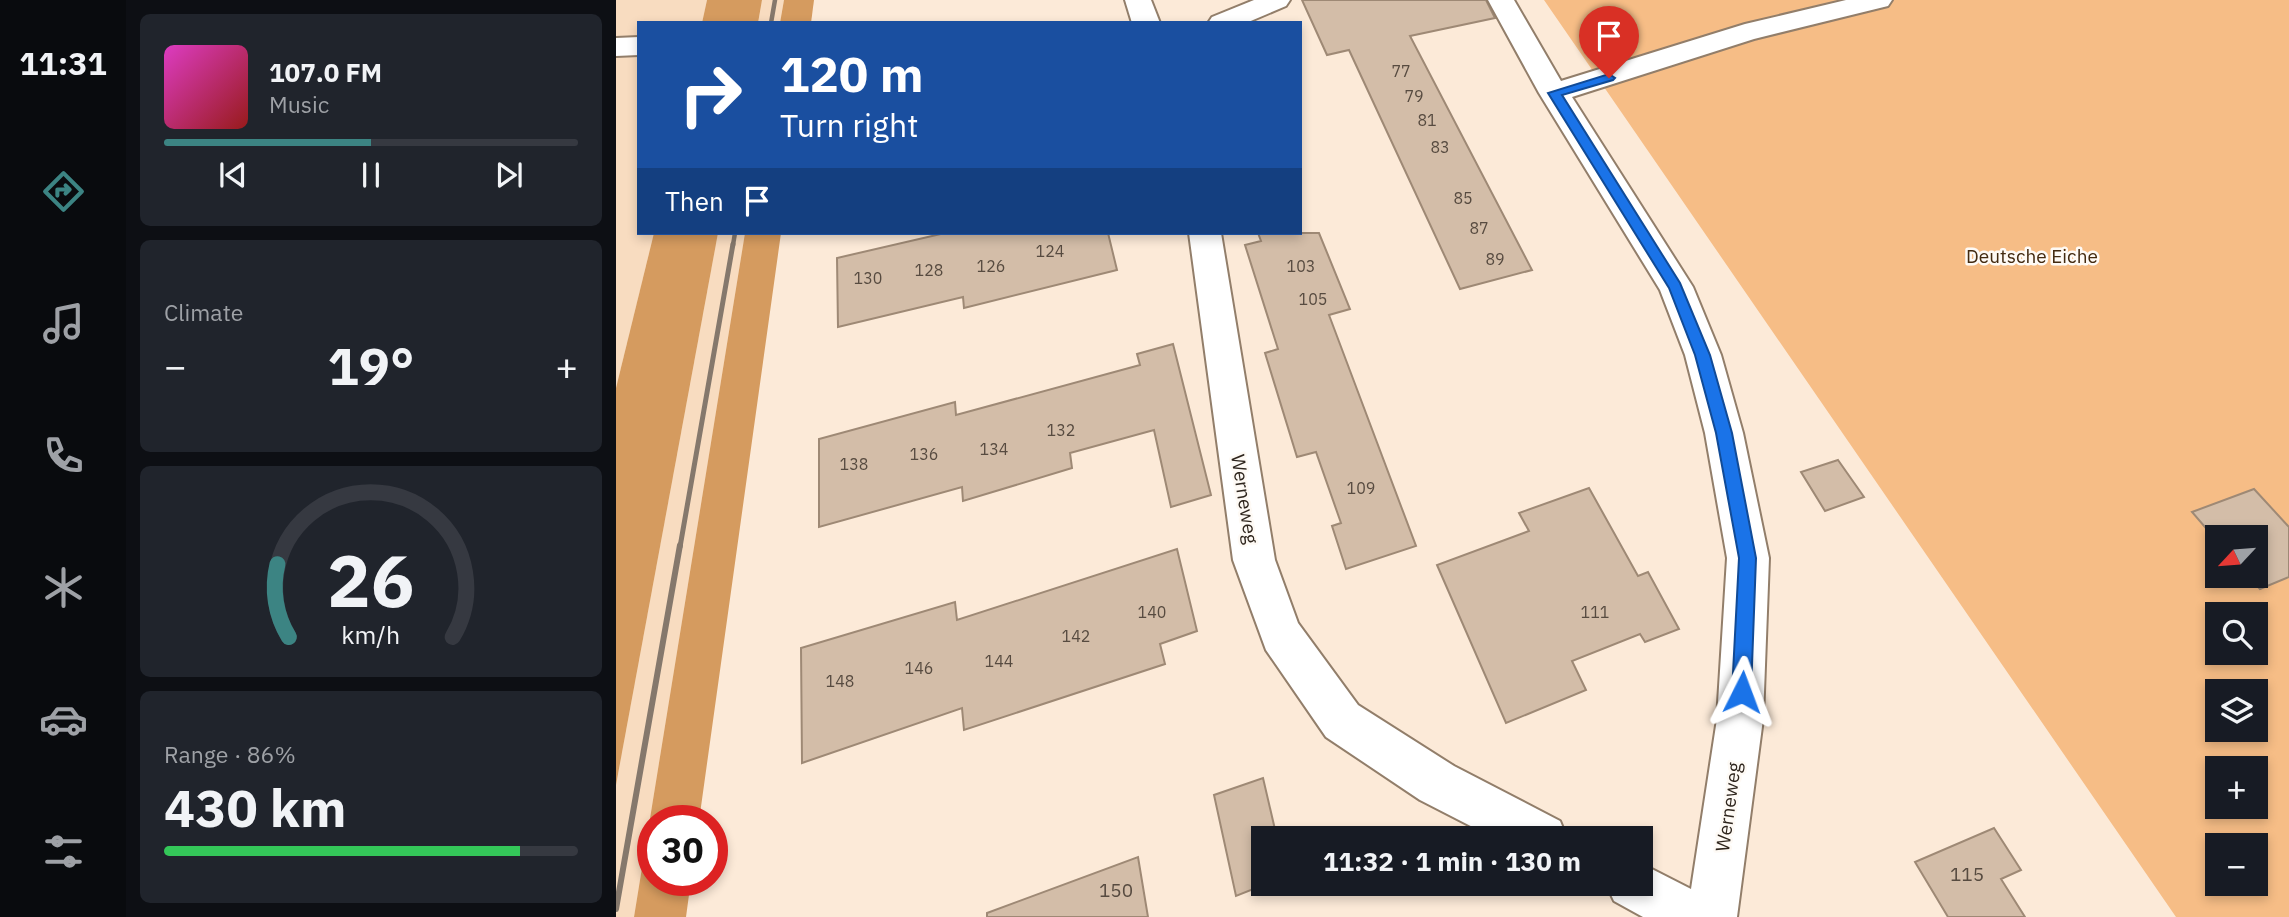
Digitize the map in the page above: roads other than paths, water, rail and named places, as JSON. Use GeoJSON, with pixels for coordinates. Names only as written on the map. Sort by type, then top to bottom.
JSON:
{"type":"FeatureCollection","features":[{"type":"Feature","properties":{"kind":"street"},"geometry":{"type":"LineString","coordinates":[[1138,0],[1145,21]]}},
{"type":"Feature","properties":{"kind":"street"},"geometry":{"type":"LineString","coordinates":[[1227,21],[1277,0]]}},
{"type":"Feature","properties":{"kind":"street","name":"Werneweg"},"geometry":{"type":"LineString","coordinates":[[1501,0],[1675,287],[1708,374],[1724,433],[1748,558],[1740,719],[1712,917]]}},
{"type":"Feature","properties":{"kind":"street"},"geometry":{"type":"LineString","coordinates":[[1555,93],[1745,33],[1880,0]]}},
{"type":"Feature","properties":{"kind":"street"},"geometry":{"type":"LineString","coordinates":[[616,47],[637,46]]}},
{"type":"Feature","properties":{"kind":"street","name":"Werneweg"},"geometry":{"type":"LineString","coordinates":[[1205,235],[1254,560],[1281,635],[1342,720],[1437,783],[1520,826]]}},
{"type":"Feature","properties":{"kind":"street"},"geometry":{"type":"LineString","coordinates":[[1653,896],[1694,917]]}},
{"type":"Feature","properties":{"kind":"railway"},"geometry":{"type":"LineString","coordinates":[[771,21],[775,0]]}},
{"type":"Feature","properties":{"kind":"railway"},"geometry":{"type":"LineString","coordinates":[[733,245],[735,235]]}},
{"type":"Feature","properties":{"kind":"railway"},"geometry":{"type":"LineString","coordinates":[[680,547],[733,244]]}},
{"type":"Feature","properties":{"kind":"railway"},"geometry":{"type":"LineString","coordinates":[[616,909],[680,545]]}},
{"type":"Feature","properties":{"kind":"park label","name":"Deutsche Eiche"},"geometry":{"type":"Point","coordinates":[2032,256]}}]}
